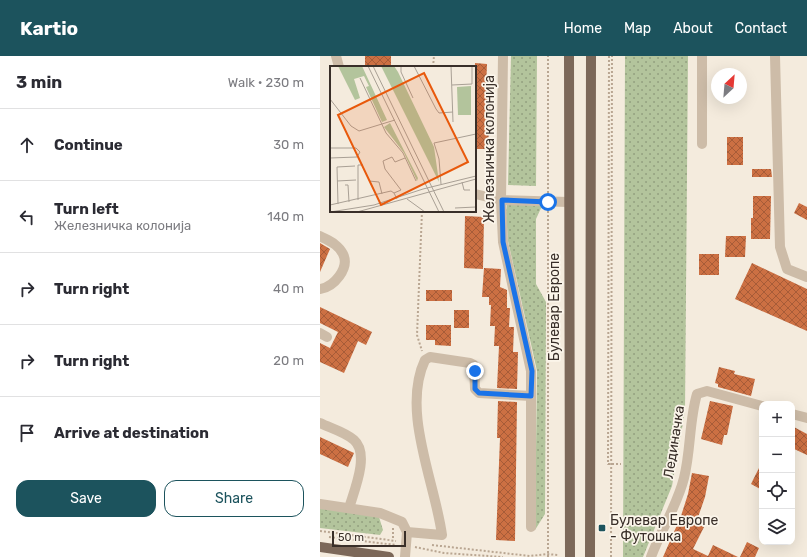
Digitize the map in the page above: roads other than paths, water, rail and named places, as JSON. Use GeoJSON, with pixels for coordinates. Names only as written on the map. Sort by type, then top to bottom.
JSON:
{"type":"FeatureCollection","features":[{"type":"Feature","properties":{"kind":"main road","name":"Булевар Европе"},"geometry":{"type":"LineString","coordinates":[[569,56],[568,202],[570,557]]}},
{"type":"Feature","properties":{"kind":"main road"},"geometry":{"type":"LineString","coordinates":[[590,557],[591,56]]}},
{"type":"Feature","properties":{"kind":"main road"},"geometry":{"type":"LineString","coordinates":[[320,547],[389,557]]}},
{"type":"Feature","properties":{"kind":"street"},"geometry":{"type":"LineString","coordinates":[[336,56],[339,66]]}},
{"type":"Feature","properties":{"kind":"street","name":"Железничка колонија"},"geometry":{"type":"LineString","coordinates":[[503,56],[503,242],[532,371],[531,526]]}},
{"type":"Feature","properties":{"kind":"street"},"geometry":{"type":"LineString","coordinates":[[702,56],[702,144]]}},
{"type":"Feature","properties":{"kind":"street"},"geometry":{"type":"LineString","coordinates":[[776,56],[780,247],[787,269],[807,276]]}},
{"type":"Feature","properties":{"kind":"street"},"geometry":{"type":"LineString","coordinates":[[476,194],[502,200],[568,202]]}},
{"type":"Feature","properties":{"kind":"street"},"geometry":{"type":"LineString","coordinates":[[320,236],[334,243],[340,249],[343,255],[344,263],[336,282],[330,287],[320,289]]}},
{"type":"Feature","properties":{"kind":"street"},"geometry":{"type":"LineString","coordinates":[[407,532],[442,535],[423,453],[416,404],[420,370],[425,360],[430,357],[470,363],[474,365],[475,389],[479,393],[531,396]]}},
{"type":"Feature","properties":{"kind":"street","name":"Лединачка"},"geometry":{"type":"LineString","coordinates":[[651,557],[670,518],[684,479],[690,451],[694,404],[697,394],[707,391],[759,405]]}},
{"type":"Feature","properties":{"kind":"street"},"geometry":{"type":"LineString","coordinates":[[795,415],[807,418]]}},
{"type":"Feature","properties":{"kind":"street"},"geometry":{"type":"LineString","coordinates":[[320,423],[353,439],[361,450],[362,461],[349,508]]}},
{"type":"Feature","properties":{"kind":"street"},"geometry":{"type":"LineString","coordinates":[[320,504],[393,517],[402,522],[407,532],[405,557]]}},
{"type":"Feature","properties":{"kind":"place","name":"Булевар Европе - Футошка"},"geometry":{"type":"Point","coordinates":[602,528]}}]}
